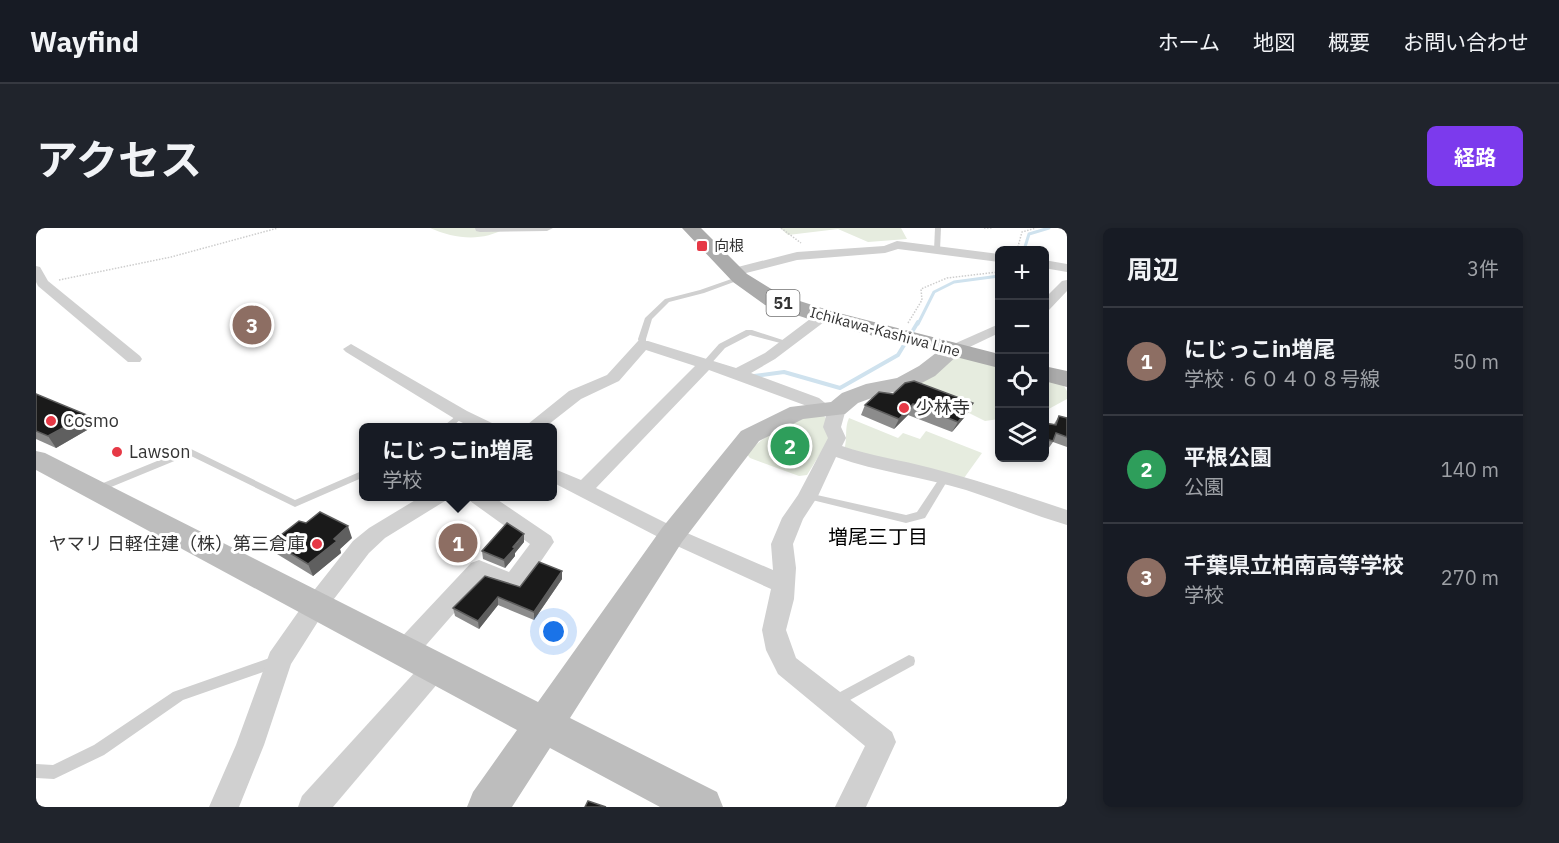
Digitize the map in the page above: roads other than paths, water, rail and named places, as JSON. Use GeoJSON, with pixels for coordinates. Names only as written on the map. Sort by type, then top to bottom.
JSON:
{"type":"FeatureCollection","features":[{"type":"Feature","properties":{"kind":"main road","name":"Ichikawa-Kashiwa Line"},"geometry":{"type":"LineString","coordinates":[[691,228],[737,275],[773,300],[823,316],[907,335],[952,350],[995,360]]}},
{"type":"Feature","properties":{"kind":"main road"},"geometry":{"type":"LineString","coordinates":[[1049,374],[1067,379]]}},
{"type":"Feature","properties":{"kind":"street"},"geometry":{"type":"LineString","coordinates":[[480,229],[547,228]]}},
{"type":"Feature","properties":{"kind":"street"},"geometry":{"type":"LineString","coordinates":[[737,275],[782,258],[885,249],[897,245],[995,257]]}},
{"type":"Feature","properties":{"kind":"street"},"geometry":{"type":"LineString","coordinates":[[1049,265],[1067,268]]}},
{"type":"Feature","properties":{"kind":"street"},"geometry":{"type":"LineString","coordinates":[[38,279],[134,359]]}},
{"type":"Feature","properties":{"kind":"street"},"geometry":{"type":"LineString","coordinates":[[1049,302],[1067,284]]}},
{"type":"Feature","properties":{"kind":"street"},"geometry":{"type":"LineString","coordinates":[[738,374],[770,356],[823,316]]}},
{"type":"Feature","properties":{"kind":"street"},"geometry":{"type":"LineString","coordinates":[[488,807],[672,535],[750,436],[798,412],[830,409],[874,389],[904,383],[927,371],[952,350],[995,330]]}},
{"type":"Feature","properties":{"kind":"street"},"geometry":{"type":"LineString","coordinates":[[538,423],[574,395],[613,378],[643,344],[738,374],[830,409]]}},
{"type":"Feature","properties":{"kind":"street"},"geometry":{"type":"LineString","coordinates":[[351,349],[478,423]]}},
{"type":"Feature","properties":{"kind":"street"},"geometry":{"type":"LineString","coordinates":[[583,490],[706,364]]}},
{"type":"Feature","properties":{"kind":"street"},"geometry":{"type":"LineString","coordinates":[[830,409],[832,427],[837,438],[808,496],[793,518],[782,544],[785,568],[782,599],[774,630],[779,650],[787,666],[882,742],[850,807]]}},
{"type":"Feature","properties":{"kind":"street"},"geometry":{"type":"LineString","coordinates":[[832,449],[866,462],[944,478],[1017,499],[1067,518]]}},
{"type":"Feature","properties":{"kind":"street"},"geometry":{"type":"LineString","coordinates":[[36,459],[702,807]]}},
{"type":"Feature","properties":{"kind":"street"},"geometry":{"type":"LineString","coordinates":[[557,477],[672,535],[782,584]]}},
{"type":"Feature","properties":{"kind":"street"},"geometry":{"type":"LineString","coordinates":[[224,807],[250,745],[279,660],[316,605],[361,547],[377,533],[430,501]]}},
{"type":"Feature","properties":{"kind":"street"},"geometry":{"type":"LineString","coordinates":[[404,652],[479,569],[514,583],[543,542],[484,501]]}},
{"type":"Feature","properties":{"kind":"street"},"geometry":{"type":"LineString","coordinates":[[313,807],[435,668]]}},
{"type":"Feature","properties":{"kind":"lane"},"geometry":{"type":"LineString","coordinates":[[938,228],[938,250]]}},
{"type":"Feature","properties":{"kind":"lane"},"geometry":{"type":"LineString","coordinates":[[643,344],[642,339],[649,318],[667,300],[702,292],[737,275]]}},
{"type":"Feature","properties":{"kind":"lane"},"geometry":{"type":"LineString","coordinates":[[706,364],[722,346],[749,332],[788,343]]}},
{"type":"Feature","properties":{"kind":"lane"},"geometry":{"type":"LineString","coordinates":[[451,423],[461,415]]}},
{"type":"Feature","properties":{"kind":"lane"},"geometry":{"type":"LineString","coordinates":[[95,490],[189,451],[294,504],[359,475]]}},
{"type":"Feature","properties":{"kind":"lane"},"geometry":{"type":"LineString","coordinates":[[808,496],[906,519],[921,515],[944,478]]}},
{"type":"Feature","properties":{"kind":"lane"},"geometry":{"type":"LineString","coordinates":[[36,771],[54,772],[99,750],[178,696],[279,660]]}},
{"type":"Feature","properties":{"kind":"lane"},"geometry":{"type":"LineString","coordinates":[[833,702],[909,661]]}},
{"type":"Feature","properties":{"kind":"waterway"},"geometry":{"type":"LineString","coordinates":[[1025,246],[1029,234],[1049,228]]}},
{"type":"Feature","properties":{"kind":"waterway"},"geometry":{"type":"LineString","coordinates":[[918,324],[934,292],[954,282],[995,277]]}},
{"type":"Feature","properties":{"kind":"waterway"},"geometry":{"type":"LineString","coordinates":[[754,376],[784,372],[840,388],[898,355],[918,322]]}},
{"type":"Feature","properties":{"kind":"place","name":"向根"},"geometry":{"type":"Point","coordinates":[702,246]}},
{"type":"Feature","properties":{"kind":"place","name":"千葉県立柏南高等学校"},"geometry":{"type":"Point","coordinates":[252,325]}},
{"type":"Feature","properties":{"kind":"place","name":"少林寺"},"geometry":{"type":"Point","coordinates":[904,408]}},
{"type":"Feature","properties":{"kind":"place","name":"Cosmo"},"geometry":{"type":"Point","coordinates":[51,421]}},
{"type":"Feature","properties":{"kind":"place","name":"平根公園"},"geometry":{"type":"Point","coordinates":[790,446]}},
{"type":"Feature","properties":{"kind":"place","name":"Lawson"},"geometry":{"type":"Point","coordinates":[117,452]}},
{"type":"Feature","properties":{"kind":"place","name":"にじっこin増尾"},"geometry":{"type":"Point","coordinates":[458,543]}},
{"type":"Feature","properties":{"kind":"place","name":"ヤマリ 日軽住建（株）第三倉庫"},"geometry":{"type":"Point","coordinates":[317,544]}},
{"type":"Feature","properties":{"kind":"district","name":"増尾三丁目"},"geometry":{"type":"Point","coordinates":[878,537]}}]}
